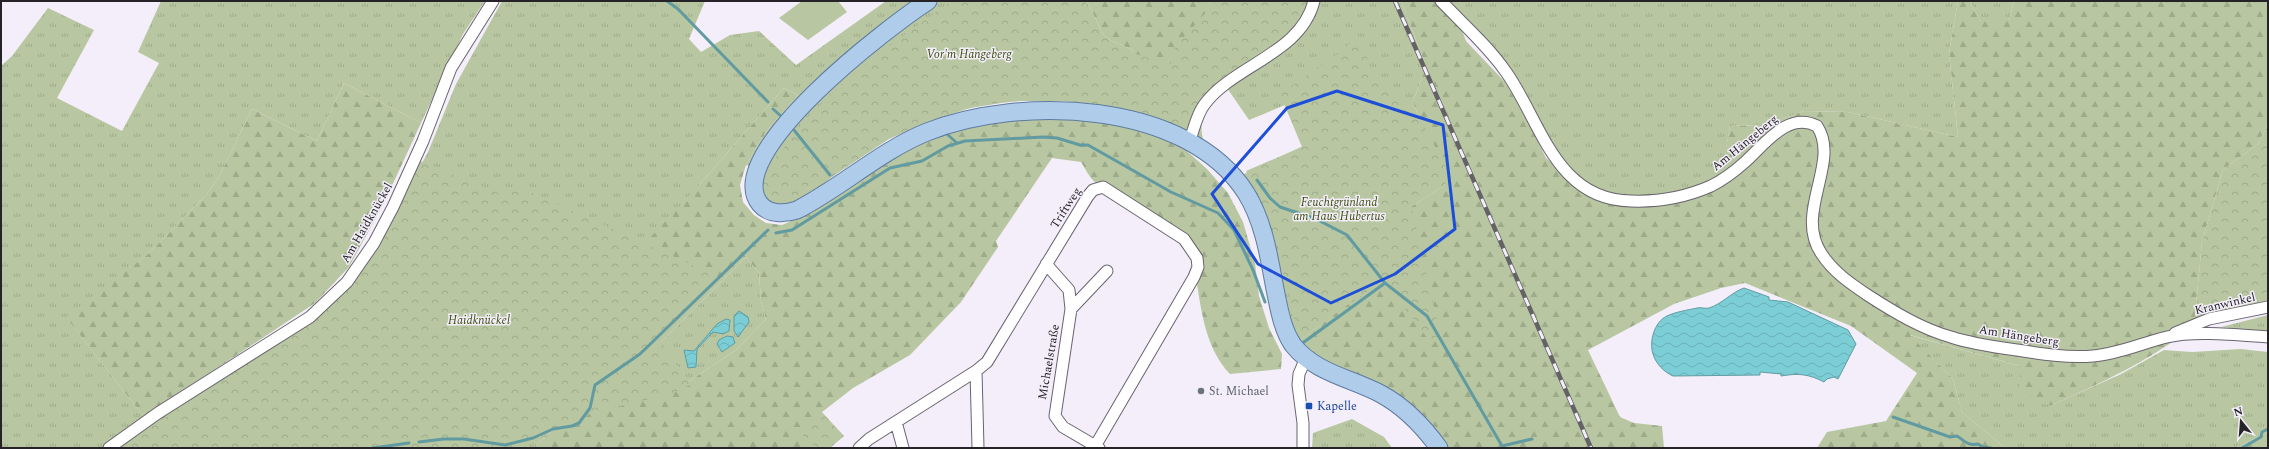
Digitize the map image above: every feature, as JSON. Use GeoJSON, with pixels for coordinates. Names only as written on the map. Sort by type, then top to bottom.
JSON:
{"type":"FeatureCollection","features":[{"type":"Feature","properties":{"kind":"main road"},"geometry":{"type":"LineString","coordinates":[[928,1],[904,16],[835,75],[790,118],[769,146],[756,170],[754,185],[756,196],[766,209],[779,213],[797,210],[900,145],[926,132],[953,123],[995,115],[1049,109],[1098,113],[1150,126],[1189,142],[1215,159],[1246,193],[1264,236],[1286,331],[1294,345],[1306,358],[1323,370],[1369,388],[1396,403],[1419,423],[1439,448]]}},
{"type":"Feature","properties":{"kind":"street","name":"Am Haidknückel"},"geometry":{"type":"LineString","coordinates":[[108,448],[158,413],[310,317],[347,282],[374,243],[393,207],[423,141],[451,68],[493,1]]}},
{"type":"Feature","properties":{"kind":"street"},"geometry":{"type":"LineString","coordinates":[[1189,142],[1204,105],[1221,88],[1277,49],[1297,31],[1310,13],[1314,1]]}},
{"type":"Feature","properties":{"kind":"street","name":"Am Hängeberg"},"geometry":{"type":"LineString","coordinates":[[1441,1],[1486,47],[1506,72],[1517,88],[1545,144],[1555,160],[1575,179],[1592,191],[1612,199],[1654,201],[1688,195],[1714,184],[1738,168],[1784,127],[1796,122],[1806,122],[1818,126],[1825,143],[1813,215],[1815,242],[1832,268],[1880,303],[1922,326],[1950,337],[2048,355],[2080,357],[2113,353],[2167,337],[2192,334],[2268,337]]}},
{"type":"Feature","properties":{"kind":"street","name":"Triftweg"},"geometry":{"type":"LineString","coordinates":[[859,448],[896,422],[976,371],[991,356],[1088,196],[1093,190],[1104,187],[1184,239],[1197,258],[1198,267],[1194,277],[1096,447]]}},
{"type":"Feature","properties":{"kind":"street","name":"Michaelstraße"},"geometry":{"type":"LineString","coordinates":[[1046,264],[1069,290],[1071,309],[1055,416],[1063,428],[1096,447]]}},
{"type":"Feature","properties":{"kind":"street"},"geometry":{"type":"LineString","coordinates":[[1071,309],[1107,271]]}},
{"type":"Feature","properties":{"kind":"street","name":"Kranwinkel"},"geometry":{"type":"LineString","coordinates":[[2167,337],[2209,319],[2268,307]]}},
{"type":"Feature","properties":{"kind":"street"},"geometry":{"type":"LineString","coordinates":[[1301,447],[1302,423],[1298,385],[1300,374],[1306,358]]}},
{"type":"Feature","properties":{"kind":"street"},"geometry":{"type":"LineString","coordinates":[[976,371],[978,448]]}},
{"type":"Feature","properties":{"kind":"street"},"geometry":{"type":"LineString","coordinates":[[896,422],[903,448]]}},
{"type":"Feature","properties":{"kind":"highlighted area"},"geometry":{"type":"Polygon","coordinates":[[[1337,91],[1443,125],[1455,229],[1395,274],[1331,303],[1258,264],[1212,194],[1287,108],[1337,91]]]}},
{"type":"Feature","properties":{"kind":"green space"},"geometry":{"type":"Polygon","coordinates":[[[161,1],[485,1],[463,34],[421,123],[344,83],[317,141],[252,109],[220,175],[206,195],[148,254],[67,318],[144,417],[102,448],[1,448],[1,66],[12,56],[48,8],[94,30],[57,98],[122,131],[159,63],[138,52],[161,1]]]}},
{"type":"Feature","properties":{"kind":"green space"},"geometry":{"type":"Polygon","coordinates":[[[502,1],[705,1],[689,39],[701,52],[730,35],[759,31],[796,65],[886,1],[1087,1],[1103,34],[1110,40],[1133,50],[1131,59],[1222,1],[1401,1],[1426,66],[1413,102],[1445,185],[1357,241],[1374,284],[1299,341],[1290,326],[1262,213],[1244,174],[1322,137],[1302,98],[1249,120],[1227,88],[1206,110],[1202,123],[1203,139],[1112,108],[1087,103],[1060,100],[1031,100],[973,108],[945,114],[891,135],[857,156],[822,185],[802,199],[793,204],[779,206],[763,199],[762,171],[746,165],[764,134],[798,95],[784,88],[699,185],[650,342],[533,448],[128,448],[349,296],[428,152],[456,84],[502,1]]]}},
{"type":"Feature","properties":{"kind":"green space"},"geometry":{"type":"Polygon","coordinates":[[[802,1],[838,1],[847,12],[808,40],[779,18],[802,1]]]}},
{"type":"Feature","properties":{"kind":"green space","name":"Vor'm Hängeberg"},"geometry":{"type":"Polygon","coordinates":[[[951,1],[1085,1],[1097,27],[1111,42],[1129,52],[1170,64],[1174,58],[1175,47],[1216,1],[1310,1],[1299,23],[1222,80],[1188,129],[1113,106],[1063,101],[1012,101],[975,106],[926,123],[889,139],[800,198],[780,200],[769,195],[764,188],[763,180],[766,172],[771,163],[802,124],[845,82],[890,46],[951,1]]]}},
{"type":"Feature","properties":{"kind":"green space"},"geometry":{"type":"Polygon","coordinates":[[[1087,1],[1222,1],[1166,72],[1131,59],[1133,50],[1110,40],[1103,34],[1087,1]]]}},
{"type":"Feature","properties":{"kind":"green space"},"geometry":{"type":"Polygon","coordinates":[[[1401,1],[1451,1],[1466,41],[1505,82],[1525,115],[1546,158],[1585,192],[1620,205],[1678,200],[1719,187],[1730,126],[1766,125],[1804,111],[1848,112],[1958,137],[1949,53],[1958,1],[1970,1],[1980,21],[2009,21],[2014,1],[2268,1],[2268,124],[2258,144],[2223,170],[2202,242],[2194,326],[2177,339],[2142,361],[2107,380],[2050,406],[2020,391],[2020,366],[1910,335],[1953,379],[1962,412],[2005,448],[1817,448],[1827,432],[1886,421],[1917,373],[1851,326],[1745,283],[1721,288],[1674,304],[1588,350],[1620,417],[1634,423],[1662,426],[1664,448],[1442,448],[1418,424],[1311,353],[1299,341],[1373,284],[1357,241],[1445,185],[1413,102],[1426,66],[1401,1]]]}},
{"type":"Feature","properties":{"kind":"green space"},"geometry":{"type":"Polygon","coordinates":[[[1451,1],[1958,1],[1949,53],[1958,137],[1848,112],[1804,111],[1766,125],[1730,126],[1721,178],[1712,184],[1658,198],[1622,197],[1585,184],[1547,142],[1519,85],[1456,12],[1451,1]]]}},
{"type":"Feature","properties":{"kind":"green space"},"geometry":{"type":"Polygon","coordinates":[[[1970,1],[2014,1],[2009,21],[1980,21],[1970,1]]]}},
{"type":"Feature","properties":{"kind":"green space","name":"Feuchtgrünland am Haus Hubertus"},"geometry":{"type":"Polygon","coordinates":[[[1359,36],[1370,66],[1394,91],[1411,103],[1453,179],[1411,204],[1440,335],[1429,340],[1392,292],[1381,282],[1303,336],[1296,329],[1291,301],[1265,211],[1246,171],[1302,147],[1280,94],[1336,55],[1359,36]]]}},
{"type":"Feature","properties":{"kind":"green space"},"geometry":{"type":"Polygon","coordinates":[[[344,83],[421,123],[385,201],[349,267],[315,303],[144,417],[66,317],[148,254],[206,195],[220,175],[252,109],[317,141],[344,83]]]}},
{"type":"Feature","properties":{"kind":"green space"},"geometry":{"type":"Polygon","coordinates":[[[784,88],[798,95],[764,134],[746,165],[740,185],[743,202],[754,215],[766,223],[782,225],[807,214],[890,158],[929,138],[1013,116],[1077,117],[1138,126],[1178,143],[1207,169],[1228,193],[1243,222],[1255,263],[1259,296],[1269,328],[1282,354],[1281,369],[1230,374],[1222,365],[1207,332],[1201,308],[1194,260],[1186,248],[1163,228],[1094,182],[1081,162],[1052,158],[996,241],[998,247],[961,302],[910,355],[853,388],[799,430],[819,448],[533,448],[650,342],[593,299],[699,185],[784,88]],[[746,257],[652,351],[685,384],[736,350],[766,319],[761,301],[759,273],[746,257]]]}},
{"type":"Feature","properties":{"kind":"green space"},"geometry":{"type":"Polygon","coordinates":[[[2268,124],[2268,302],[2216,316],[2194,326],[2202,242],[2223,170],[2258,144],[2268,124]]]}},
{"type":"Feature","properties":{"kind":"green space","name":"Haidknückel"},"geometry":{"type":"Polygon","coordinates":[[[420,161],[503,195],[524,189],[719,277],[658,337],[690,385],[668,395],[599,411],[595,408],[576,426],[552,428],[535,437],[505,445],[497,445],[495,448],[115,448],[181,403],[319,316],[340,296],[373,251],[420,161]]]}},
{"type":"Feature","properties":{"kind":"green space"},"geometry":{"type":"Polygon","coordinates":[[[746,257],[759,273],[761,301],[766,319],[736,350],[685,384],[652,351],[746,257]]]}},
{"type":"Feature","properties":{"kind":"green space"},"geometry":{"type":"Polygon","coordinates":[[[2268,315],[2268,332],[2221,327],[2268,315]]]}},
{"type":"Feature","properties":{"kind":"green space"},"geometry":{"type":"Polygon","coordinates":[[[1909,335],[2020,366],[2050,406],[2121,374],[2164,350],[2192,352],[2241,349],[2268,352],[2268,432],[2235,448],[2005,448],[1962,412],[1953,379],[1909,335]]]}},
{"type":"Feature","properties":{"kind":"green space"},"geometry":{"type":"Polygon","coordinates":[[[821,411],[844,436],[830,448],[817,448],[797,430],[821,411]]]}},
{"type":"Feature","properties":{"kind":"green space"},"geometry":{"type":"Polygon","coordinates":[[[1352,419],[1384,437],[1392,448],[1312,448],[1313,433],[1352,419]]]}},
{"type":"Feature","properties":{"kind":"green space"},"geometry":{"type":"Polygon","coordinates":[[[2268,432],[2268,448],[2235,448],[2268,432]]]}},
{"type":"Feature","properties":{"kind":"water"},"geometry":{"type":"Polygon","coordinates":[[[1744,288],[1769,297],[1769,300],[1788,302],[1848,330],[1856,344],[1838,379],[1834,377],[1827,379],[1824,382],[1813,377],[1803,375],[1781,376],[1781,374],[1760,372],[1760,375],[1673,376],[1666,372],[1654,358],[1652,349],[1652,338],[1659,323],[1667,316],[1682,311],[1698,308],[1709,308],[1714,306],[1735,292],[1744,288]]]}},
{"type":"Feature","properties":{"kind":"water"},"geometry":{"type":"Polygon","coordinates":[[[739,311],[748,317],[749,322],[738,337],[734,331],[734,316],[739,311]]]}},
{"type":"Feature","properties":{"kind":"water"},"geometry":{"type":"Polygon","coordinates":[[[726,319],[730,320],[729,331],[723,334],[713,332],[697,349],[696,367],[688,368],[684,350],[694,351],[717,324],[726,319]]]}},
{"type":"Feature","properties":{"kind":"water"},"geometry":{"type":"Polygon","coordinates":[[[727,336],[733,337],[735,343],[722,352],[717,344],[719,340],[727,336]]]}},
{"type":"Feature","properties":{"kind":"waterway"},"geometry":{"type":"LineString","coordinates":[[667,1],[678,9],[768,102]]}},
{"type":"Feature","properties":{"kind":"waterway"},"geometry":{"type":"LineString","coordinates":[[773,109],[782,117]]}},
{"type":"Feature","properties":{"kind":"waterway"},"geometry":{"type":"LineString","coordinates":[[794,130],[830,175]]}},
{"type":"Feature","properties":{"kind":"waterway"},"geometry":{"type":"LineString","coordinates":[[948,135],[957,143]]}},
{"type":"Feature","properties":{"kind":"waterway"},"geometry":{"type":"LineString","coordinates":[[776,233],[792,230],[890,168],[922,161],[948,146],[965,141],[1043,137],[1057,138],[1080,145],[1088,145],[1171,192],[1218,213],[1234,230],[1253,270],[1265,302]]}},
{"type":"Feature","properties":{"kind":"waterway"},"geometry":{"type":"LineString","coordinates":[[1257,180],[1270,198],[1280,207],[1316,219],[1347,235],[1385,283],[1427,316],[1502,446],[1532,439]]}},
{"type":"Feature","properties":{"kind":"waterway"},"geometry":{"type":"LineString","coordinates":[[419,442],[444,439],[464,439],[505,445],[533,438],[553,429],[572,426],[579,423],[590,408],[595,385],[640,354],[768,230]]}},
{"type":"Feature","properties":{"kind":"waterway"},"geometry":{"type":"LineString","coordinates":[[1304,342],[1385,283]]}},
{"type":"Feature","properties":{"kind":"waterway"},"geometry":{"type":"LineString","coordinates":[[1893,417],[1950,437],[1957,436],[1969,444],[1978,444],[1983,447],[1991,448]]}},
{"type":"Feature","properties":{"kind":"waterway"},"geometry":{"type":"LineString","coordinates":[[2242,448],[2261,437],[2262,432],[2268,429]]}},
{"type":"Feature","properties":{"kind":"waterway"},"geometry":{"type":"LineString","coordinates":[[373,448],[409,443]]}},
{"type":"Feature","properties":{"kind":"railway"},"geometry":{"type":"LineString","coordinates":[[1395,1],[1591,448]]}},
{"type":"Feature","properties":{"kind":"place","name":"St. Michael"},"geometry":{"type":"Point","coordinates":[1201,391]}},
{"type":"Feature","properties":{"kind":"place","name":"Kapelle"},"geometry":{"type":"Point","coordinates":[1309,406]}}]}
